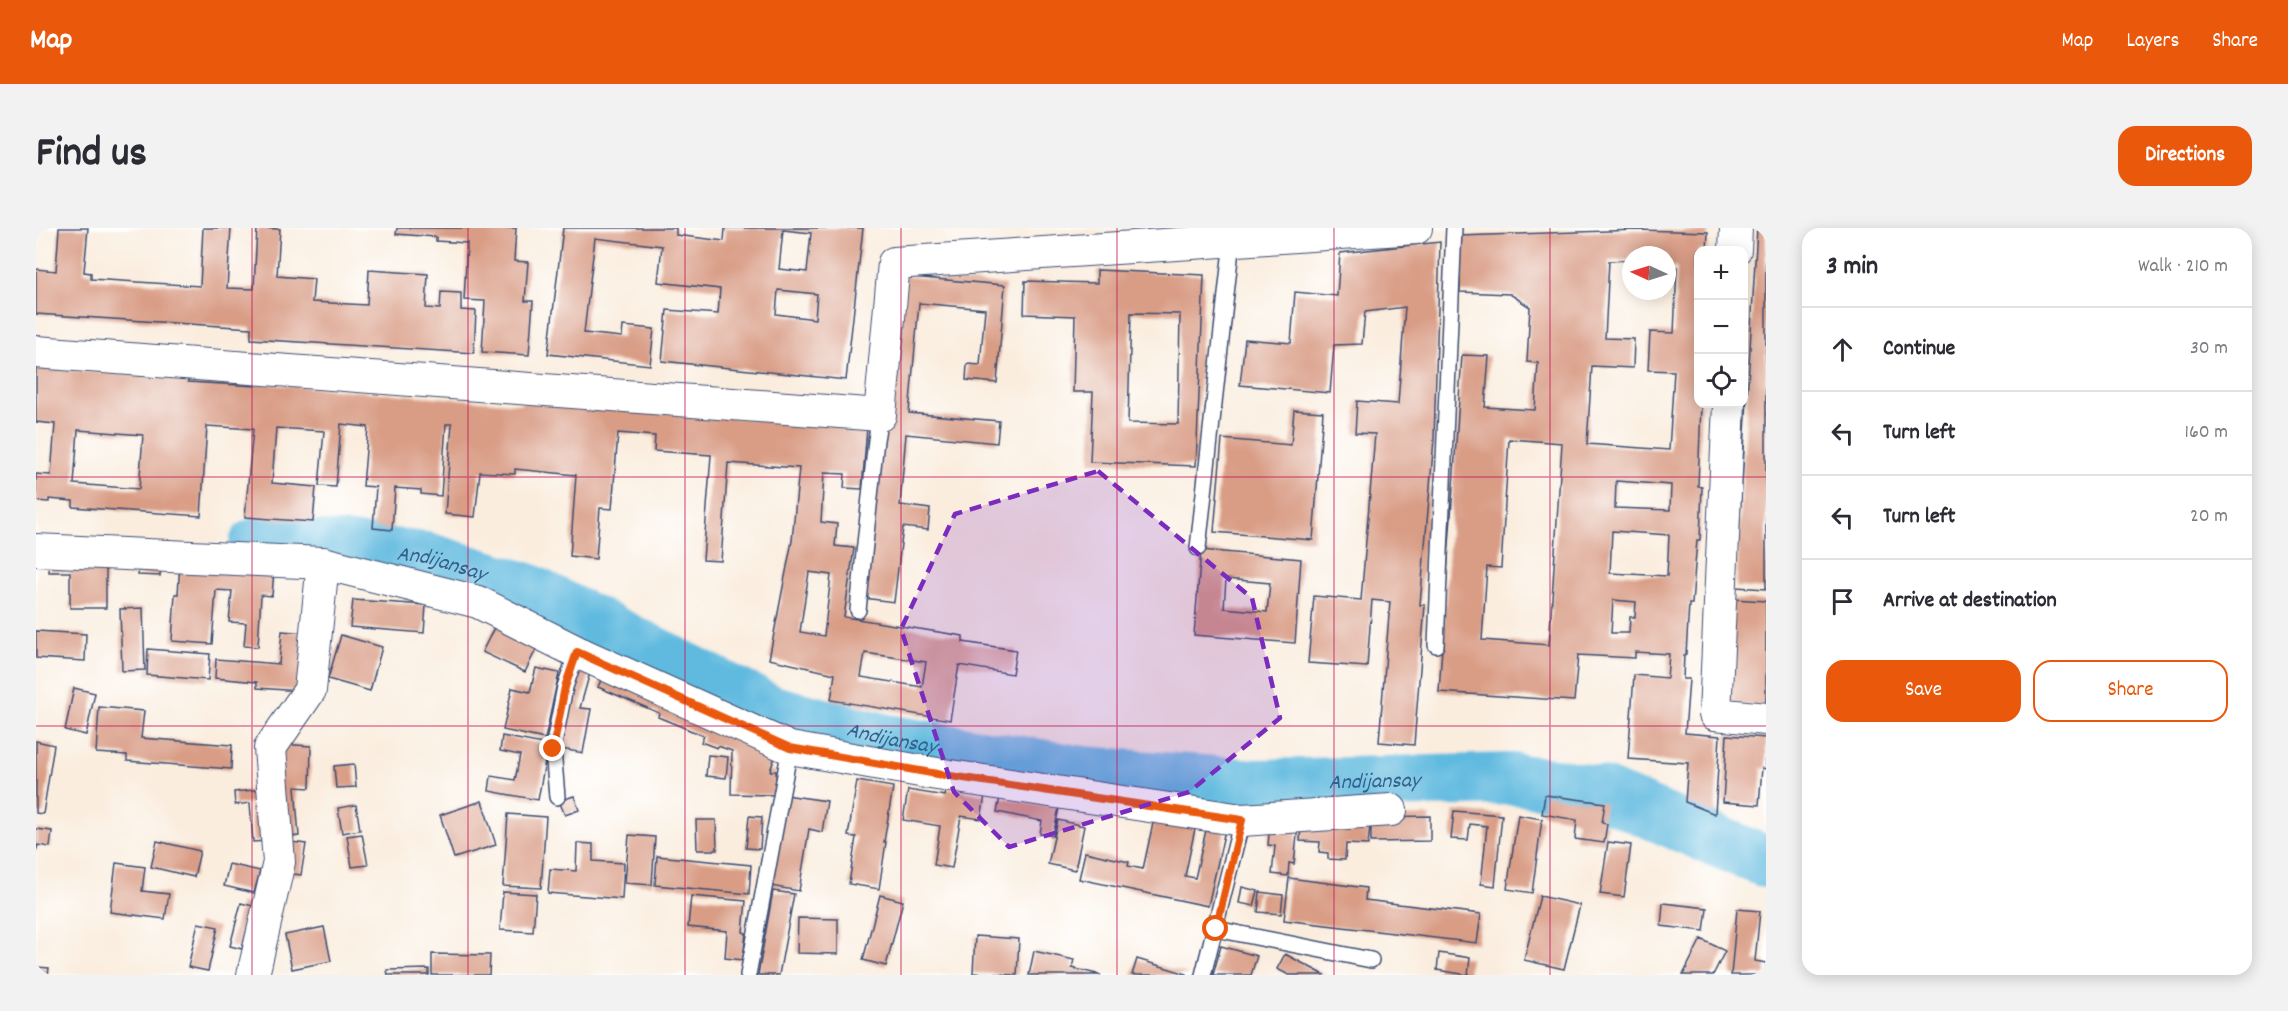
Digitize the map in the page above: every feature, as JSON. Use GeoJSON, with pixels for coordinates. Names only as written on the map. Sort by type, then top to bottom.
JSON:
{"type":"FeatureCollection","features":[{"type":"Feature","properties":{"kind":"street"},"geometry":{"type":"LineString","coordinates":[[36,352],[880,415],[894,263],[1416,228]]}},
{"type":"Feature","properties":{"kind":"street"},"geometry":{"type":"LineString","coordinates":[[1736,228],[1736,246]]}},
{"type":"Feature","properties":{"kind":"street"},"geometry":{"type":"LineString","coordinates":[[1729,408],[1715,714],[1766,719]]}},
{"type":"Feature","properties":{"kind":"street"},"geometry":{"type":"LineString","coordinates":[[36,550],[323,563],[478,602],[577,652],[790,748],[937,774],[1242,820],[1391,810]]}},
{"type":"Feature","properties":{"kind":"street"},"geometry":{"type":"LineString","coordinates":[[253,975],[279,862],[270,748],[309,690],[323,563]]}},
{"type":"Feature","properties":{"kind":"lane"},"geometry":{"type":"LineString","coordinates":[[1436,645],[1454,228]]}},
{"type":"Feature","properties":{"kind":"lane"},"geometry":{"type":"LineString","coordinates":[[1198,548],[1232,240]]}},
{"type":"Feature","properties":{"kind":"lane"},"geometry":{"type":"LineString","coordinates":[[858,610],[880,415]]}},
{"type":"Feature","properties":{"kind":"lane"},"geometry":{"type":"LineString","coordinates":[[557,797],[553,749],[565,687],[577,652]]}},
{"type":"Feature","properties":{"kind":"lane"},"geometry":{"type":"LineString","coordinates":[[748,975],[790,748]]}},
{"type":"Feature","properties":{"kind":"lane"},"geometry":{"type":"LineString","coordinates":[[1203,975],[1242,820]]}},
{"type":"Feature","properties":{"kind":"lane"},"geometry":{"type":"LineString","coordinates":[[1216,929],[1371,960]]}},
{"type":"Feature","properties":{"kind":"highlighted area"},"geometry":{"type":"Polygon","coordinates":[[[1098,471],[1252,598],[1280,718],[1189,792],[1009,847],[954,792],[901,629],[955,514],[1098,471]]]}},
{"type":"Feature","properties":{"kind":"building"},"geometry":{"type":"Polygon","coordinates":[[[59,228],[88,228],[84,272],[91,273],[91,279],[200,286],[203,228],[231,228],[227,288],[254,289],[257,228],[280,229],[277,276],[314,279],[312,302],[367,305],[369,270],[428,274],[426,308],[440,309],[441,292],[461,293],[461,310],[476,311],[474,353],[251,339],[251,328],[36,314],[36,269],[56,271],[59,228]]]}},
{"type":"Feature","properties":{"kind":"building"},"geometry":{"type":"Polygon","coordinates":[[[397,228],[516,228],[514,261],[528,262],[525,301],[533,301],[529,355],[482,352],[485,301],[464,300],[467,243],[436,241],[436,237],[396,234],[397,228]]]}},
{"type":"Feature","properties":{"kind":"building"},"geometry":{"type":"Polygon","coordinates":[[[563,228],[676,228],[676,235],[724,241],[725,228],[863,228],[846,380],[662,361],[667,310],[718,314],[720,289],[658,282],[662,246],[595,238],[584,333],[622,337],[623,326],[654,329],[650,365],[548,354],[563,228]],[[783,230],[779,269],[807,272],[811,233],[783,230]],[[778,290],[776,314],[815,319],[817,294],[778,290]]]}},
{"type":"Feature","properties":{"kind":"building"},"geometry":{"type":"Polygon","coordinates":[[[1757,228],[1766,228],[1766,589],[1736,587],[1757,228]]]}},
{"type":"Feature","properties":{"kind":"building"},"geometry":{"type":"Polygon","coordinates":[[[1638,230],[1708,232],[1707,246],[1694,246],[1694,408],[1701,408],[1698,486],[1702,487],[1700,540],[1697,540],[1692,604],[1689,604],[1683,679],[1689,679],[1685,733],[1720,736],[1715,814],[1685,802],[1688,763],[1628,759],[1634,675],[1667,678],[1669,654],[1635,652],[1635,658],[1578,655],[1574,701],[1439,692],[1462,355],[1489,356],[1485,407],[1535,410],[1538,363],[1527,362],[1530,307],[1510,294],[1460,292],[1460,236],[1638,230]],[[1622,246],[1622,260],[1609,261],[1605,338],[1634,339],[1633,368],[1592,366],[1587,444],[1669,450],[1674,371],[1648,370],[1650,332],[1674,333],[1676,246],[1622,246]],[[1509,439],[1501,568],[1487,567],[1482,640],[1549,645],[1562,443],[1509,439]],[[1616,481],[1615,508],[1670,510],[1671,485],[1616,481]],[[1612,531],[1610,573],[1667,576],[1669,535],[1612,531]],[[1613,600],[1611,633],[1629,633],[1630,617],[1635,617],[1636,602],[1613,600]]]}},
{"type":"Feature","properties":{"kind":"building"},"geometry":{"type":"Polygon","coordinates":[[[1440,242],[1434,439],[1420,605],[1425,605],[1414,745],[1379,742],[1390,602],[1372,600],[1367,667],[1308,663],[1314,596],[1361,600],[1375,434],[1355,433],[1357,401],[1398,404],[1405,307],[1365,312],[1362,344],[1334,345],[1330,393],[1240,385],[1245,339],[1291,343],[1295,292],[1337,296],[1340,253],[1440,242]]]}},
{"type":"Feature","properties":{"kind":"building"},"geometry":{"type":"Polygon","coordinates":[[[1097,270],[1204,275],[1196,466],[1090,462],[1093,392],[1073,392],[1075,316],[1024,314],[1025,281],[1097,283],[1097,270]],[[1131,313],[1128,423],[1178,424],[1180,314],[1131,313]]]}},
{"type":"Feature","properties":{"kind":"building"},"geometry":{"type":"Polygon","coordinates":[[[899,276],[1005,285],[997,383],[966,380],[967,364],[980,365],[985,309],[919,303],[909,413],[999,421],[997,443],[906,434],[900,505],[930,509],[928,530],[903,527],[894,602],[864,598],[899,276]]]}},
{"type":"Feature","properties":{"kind":"building"},"geometry":{"type":"Polygon","coordinates":[[[36,368],[188,379],[188,382],[256,386],[256,383],[521,404],[521,402],[867,427],[862,489],[844,488],[845,474],[824,473],[821,522],[837,524],[835,546],[854,548],[844,617],[963,636],[963,642],[1016,650],[1012,674],[959,665],[950,720],[831,700],[835,674],[769,659],[792,541],[799,468],[728,463],[721,561],[703,560],[711,455],[654,451],[655,436],[618,433],[612,509],[600,508],[596,559],[570,556],[576,475],[515,469],[515,474],[480,472],[475,517],[445,514],[452,424],[446,424],[441,496],[421,494],[421,490],[395,488],[392,530],[373,528],[376,487],[363,486],[368,427],[341,424],[336,487],[319,486],[324,431],[276,428],[272,483],[316,487],[313,522],[245,517],[253,429],[207,426],[201,516],[73,507],[73,501],[49,499],[49,502],[36,501],[36,474],[51,475],[55,424],[36,422],[36,368]],[[78,430],[74,484],[139,489],[143,435],[78,430]],[[809,572],[800,632],[824,636],[831,575],[809,572]],[[865,653],[861,677],[922,687],[926,662],[865,653]]]}},
{"type":"Feature","properties":{"kind":"building"},"geometry":{"type":"Polygon","coordinates":[[[1294,410],[1323,412],[1313,540],[1214,532],[1222,439],[1291,445],[1294,410]]]}},
{"type":"Feature","properties":{"kind":"building"},"geometry":{"type":"Polygon","coordinates":[[[1201,550],[1301,559],[1295,643],[1194,635],[1201,550]],[[1226,579],[1224,608],[1267,612],[1270,583],[1226,579]]]}},
{"type":"Feature","properties":{"kind":"building"},"geometry":{"type":"Polygon","coordinates":[[[49,558],[106,559],[106,608],[70,608],[70,572],[49,572],[49,558]]]}},
{"type":"Feature","properties":{"kind":"building"},"geometry":{"type":"Polygon","coordinates":[[[139,559],[161,560],[160,576],[138,575],[139,559]]]}},
{"type":"Feature","properties":{"kind":"building"},"geometry":{"type":"Polygon","coordinates":[[[180,563],[274,569],[272,596],[261,595],[258,647],[244,646],[246,623],[229,622],[232,591],[216,590],[212,644],[172,641],[175,594],[178,594],[180,563]]]}},
{"type":"Feature","properties":{"kind":"building"},"geometry":{"type":"Polygon","coordinates":[[[1732,599],[1766,601],[1766,706],[1726,704],[1732,599]]]}},
{"type":"Feature","properties":{"kind":"building"},"geometry":{"type":"Polygon","coordinates":[[[353,600],[426,605],[424,633],[350,627],[353,600]]]}},
{"type":"Feature","properties":{"kind":"building"},"geometry":{"type":"Polygon","coordinates":[[[143,608],[145,670],[122,671],[120,609],[143,608]]]}},
{"type":"Feature","properties":{"kind":"building"},"geometry":{"type":"Polygon","coordinates":[[[500,616],[542,637],[525,672],[482,652],[500,616]]]}},
{"type":"Feature","properties":{"kind":"building"},"geometry":{"type":"Polygon","coordinates":[[[36,631],[86,634],[85,661],[36,658],[36,631]]]}},
{"type":"Feature","properties":{"kind":"building"},"geometry":{"type":"Polygon","coordinates":[[[282,631],[305,633],[300,691],[257,688],[257,682],[215,678],[216,659],[279,664],[282,631]]]}},
{"type":"Feature","properties":{"kind":"building"},"geometry":{"type":"Polygon","coordinates":[[[341,635],[382,647],[370,691],[328,679],[341,635]]]}},
{"type":"Feature","properties":{"kind":"building"},"geometry":{"type":"Polygon","coordinates":[[[148,649],[210,654],[208,680],[147,675],[148,649]]]}},
{"type":"Feature","properties":{"kind":"building"},"geometry":{"type":"Polygon","coordinates":[[[577,658],[593,662],[580,708],[591,709],[583,753],[556,748],[577,658]]]}},
{"type":"Feature","properties":{"kind":"building"},"geometry":{"type":"Polygon","coordinates":[[[536,668],[559,673],[545,739],[503,730],[512,688],[530,692],[536,668]]]}},
{"type":"Feature","properties":{"kind":"building"},"geometry":{"type":"Polygon","coordinates":[[[604,673],[777,751],[770,771],[776,771],[776,795],[731,794],[732,751],[701,742],[704,736],[658,717],[659,713],[598,687],[604,673]]]}},
{"type":"Feature","properties":{"kind":"building"},"geometry":{"type":"Polygon","coordinates":[[[74,688],[95,693],[86,735],[65,730],[74,688]]]}},
{"type":"Feature","properties":{"kind":"building"},"geometry":{"type":"Polygon","coordinates":[[[99,707],[144,711],[141,738],[232,745],[231,769],[127,761],[127,755],[96,753],[99,707]]]}},
{"type":"Feature","properties":{"kind":"building"},"geometry":{"type":"Polygon","coordinates":[[[1727,735],[1766,738],[1766,769],[1762,768],[1759,805],[1723,802],[1727,735]]]}},
{"type":"Feature","properties":{"kind":"building"},"geometry":{"type":"Polygon","coordinates":[[[502,736],[548,745],[538,800],[489,791],[491,776],[515,780],[520,755],[500,751],[502,736]]]}},
{"type":"Feature","properties":{"kind":"building"},"geometry":{"type":"Polygon","coordinates":[[[36,741],[54,745],[43,814],[36,813],[36,741]]]}},
{"type":"Feature","properties":{"kind":"building"},"geometry":{"type":"Polygon","coordinates":[[[278,744],[311,746],[310,788],[295,787],[299,836],[280,838],[278,744]]]}},
{"type":"Feature","properties":{"kind":"building"},"geometry":{"type":"Polygon","coordinates":[[[708,755],[728,757],[726,778],[706,776],[708,755]]]}},
{"type":"Feature","properties":{"kind":"building"},"geometry":{"type":"Polygon","coordinates":[[[354,764],[356,787],[336,788],[334,766],[354,764]]]}},
{"type":"Feature","properties":{"kind":"building"},"geometry":{"type":"Polygon","coordinates":[[[857,781],[893,787],[879,889],[849,884],[856,837],[848,836],[857,781]]]}},
{"type":"Feature","properties":{"kind":"building"},"geometry":{"type":"Polygon","coordinates":[[[946,788],[985,795],[981,819],[961,816],[952,868],[934,865],[940,826],[903,820],[908,790],[945,796],[946,788]]]}},
{"type":"Feature","properties":{"kind":"building"},"geometry":{"type":"Polygon","coordinates":[[[263,789],[267,841],[253,842],[250,803],[235,805],[234,792],[263,789]]]}},
{"type":"Feature","properties":{"kind":"building"},"geometry":{"type":"Polygon","coordinates":[[[785,795],[827,801],[822,832],[809,829],[799,891],[770,886],[785,795]]]}},
{"type":"Feature","properties":{"kind":"building"},"geometry":{"type":"Polygon","coordinates":[[[1545,795],[1605,803],[1602,823],[1607,824],[1604,843],[1575,839],[1577,820],[1542,814],[1545,795]]]}},
{"type":"Feature","properties":{"kind":"building"},"geometry":{"type":"Polygon","coordinates":[[[574,796],[579,810],[565,815],[559,801],[574,796]]]}},
{"type":"Feature","properties":{"kind":"building"},"geometry":{"type":"Polygon","coordinates":[[[1000,797],[1059,808],[1053,836],[1040,834],[1042,821],[997,812],[1000,797]]]}},
{"type":"Feature","properties":{"kind":"building"},"geometry":{"type":"Polygon","coordinates":[[[482,801],[496,845],[454,858],[440,815],[482,801]]]}},
{"type":"Feature","properties":{"kind":"building"},"geometry":{"type":"Polygon","coordinates":[[[356,805],[360,830],[342,833],[338,808],[356,805]]]}},
{"type":"Feature","properties":{"kind":"building"},"geometry":{"type":"Polygon","coordinates":[[[1454,811],[1502,815],[1495,886],[1481,884],[1487,826],[1470,824],[1468,840],[1451,839],[1454,811]]]}},
{"type":"Feature","properties":{"kind":"building"},"geometry":{"type":"Polygon","coordinates":[[[508,814],[546,817],[541,888],[503,886],[508,814]]]}},
{"type":"Feature","properties":{"kind":"building"},"geometry":{"type":"Polygon","coordinates":[[[1155,814],[1196,824],[1185,876],[1195,878],[1207,826],[1225,830],[1208,906],[1079,879],[1085,852],[1129,862],[1128,866],[1143,869],[1155,814]]]}},
{"type":"Feature","properties":{"kind":"building"},"geometry":{"type":"Polygon","coordinates":[[[1518,815],[1542,819],[1532,893],[1507,889],[1518,815]]]}},
{"type":"Feature","properties":{"kind":"building"},"geometry":{"type":"Polygon","coordinates":[[[749,816],[762,817],[760,849],[746,848],[749,816]]]}},
{"type":"Feature","properties":{"kind":"building"},"geometry":{"type":"Polygon","coordinates":[[[1430,816],[1430,841],[1371,842],[1371,817],[1430,816]]]}},
{"type":"Feature","properties":{"kind":"building"},"geometry":{"type":"Polygon","coordinates":[[[696,820],[716,820],[717,850],[697,850],[696,820]]]}},
{"type":"Feature","properties":{"kind":"building"},"geometry":{"type":"Polygon","coordinates":[[[1058,820],[1084,826],[1075,870],[1048,864],[1058,820]]]}},
{"type":"Feature","properties":{"kind":"building"},"geometry":{"type":"Polygon","coordinates":[[[1301,822],[1370,825],[1368,845],[1346,844],[1345,860],[1328,859],[1328,853],[1319,852],[1320,842],[1300,841],[1301,822]]]}},
{"type":"Feature","properties":{"kind":"building"},"geometry":{"type":"Polygon","coordinates":[[[1270,823],[1298,825],[1294,864],[1289,863],[1288,876],[1272,874],[1275,846],[1268,845],[1270,823]]]}},
{"type":"Feature","properties":{"kind":"building"},"geometry":{"type":"Polygon","coordinates":[[[36,829],[52,831],[50,847],[38,845],[36,851],[36,829]]]}},
{"type":"Feature","properties":{"kind":"building"},"geometry":{"type":"Polygon","coordinates":[[[362,834],[368,865],[352,867],[347,836],[362,834]]]}},
{"type":"Feature","properties":{"kind":"building"},"geometry":{"type":"Polygon","coordinates":[[[629,835],[655,837],[652,885],[625,883],[629,835]]]}},
{"type":"Feature","properties":{"kind":"building"},"geometry":{"type":"Polygon","coordinates":[[[157,841],[200,851],[194,877],[151,867],[157,841]]]}},
{"type":"Feature","properties":{"kind":"building"},"geometry":{"type":"Polygon","coordinates":[[[291,842],[306,844],[301,875],[286,873],[291,842]]]}},
{"type":"Feature","properties":{"kind":"building"},"geometry":{"type":"Polygon","coordinates":[[[1608,842],[1631,845],[1624,897],[1600,894],[1608,842]]]}},
{"type":"Feature","properties":{"kind":"building"},"geometry":{"type":"Polygon","coordinates":[[[577,843],[593,844],[593,861],[624,863],[622,899],[548,893],[550,869],[576,871],[577,843]]]}},
{"type":"Feature","properties":{"kind":"building"},"geometry":{"type":"Polygon","coordinates":[[[657,856],[751,865],[749,894],[655,885],[657,856]]]}},
{"type":"Feature","properties":{"kind":"building"},"geometry":{"type":"Polygon","coordinates":[[[116,863],[145,867],[142,891],[169,894],[165,919],[110,912],[116,863]]]}},
{"type":"Feature","properties":{"kind":"building"},"geometry":{"type":"Polygon","coordinates":[[[229,864],[260,871],[254,893],[224,886],[229,864]]]}},
{"type":"Feature","properties":{"kind":"building"},"geometry":{"type":"Polygon","coordinates":[[[1289,878],[1366,888],[1365,900],[1481,914],[1477,943],[1284,920],[1289,878]]]}},
{"type":"Feature","properties":{"kind":"building"},"geometry":{"type":"Polygon","coordinates":[[[1242,887],[1258,891],[1254,906],[1239,903],[1242,887]]]}},
{"type":"Feature","properties":{"kind":"building"},"geometry":{"type":"Polygon","coordinates":[[[773,891],[794,894],[779,975],[758,975],[773,891]]]}},
{"type":"Feature","properties":{"kind":"building"},"geometry":{"type":"Polygon","coordinates":[[[503,892],[536,894],[533,932],[500,930],[503,892]]]}},
{"type":"Feature","properties":{"kind":"building"},"geometry":{"type":"Polygon","coordinates":[[[1260,892],[1283,895],[1281,914],[1258,912],[1260,892]]]}},
{"type":"Feature","properties":{"kind":"building"},"geometry":{"type":"Polygon","coordinates":[[[880,895],[903,901],[886,966],[863,960],[880,895]]]}},
{"type":"Feature","properties":{"kind":"building"},"geometry":{"type":"Polygon","coordinates":[[[691,896],[746,901],[743,960],[725,958],[727,931],[688,927],[691,896]]]}},
{"type":"Feature","properties":{"kind":"building"},"geometry":{"type":"Polygon","coordinates":[[[1540,896],[1580,905],[1564,969],[1524,960],[1540,896]]]}},
{"type":"Feature","properties":{"kind":"building"},"geometry":{"type":"Polygon","coordinates":[[[241,903],[253,906],[242,949],[230,946],[241,903]]]}},
{"type":"Feature","properties":{"kind":"building"},"geometry":{"type":"Polygon","coordinates":[[[1663,903],[1707,908],[1704,931],[1661,926],[1663,903]]]}},
{"type":"Feature","properties":{"kind":"building"},"geometry":{"type":"Polygon","coordinates":[[[1737,909],[1760,911],[1755,961],[1766,963],[1766,975],[1731,975],[1737,909]]]}},
{"type":"Feature","properties":{"kind":"building"},"geometry":{"type":"Polygon","coordinates":[[[798,918],[838,919],[838,954],[797,953],[798,918]]]}},
{"type":"Feature","properties":{"kind":"building"},"geometry":{"type":"Polygon","coordinates":[[[198,923],[218,927],[208,971],[188,967],[198,923]]]}},
{"type":"Feature","properties":{"kind":"building"},"geometry":{"type":"Polygon","coordinates":[[[324,927],[331,961],[292,969],[285,935],[324,927]]]}},
{"type":"Feature","properties":{"kind":"building"},"geometry":{"type":"Polygon","coordinates":[[[975,936],[1019,939],[1017,975],[973,973],[975,936]]]}},
{"type":"Feature","properties":{"kind":"building"},"geometry":{"type":"Polygon","coordinates":[[[1701,939],[1725,951],[1713,975],[1683,975],[1701,939]]]}},
{"type":"Feature","properties":{"kind":"building"},"geometry":{"type":"Polygon","coordinates":[[[1221,946],[1257,956],[1251,975],[1213,975],[1221,946]]]}},
{"type":"Feature","properties":{"kind":"building"},"geometry":{"type":"Polygon","coordinates":[[[1034,951],[1074,960],[1072,968],[1101,975],[1029,975],[1034,951]]]}},
{"type":"Feature","properties":{"kind":"building"},"geometry":{"type":"Polygon","coordinates":[[[1439,953],[1470,958],[1468,975],[1437,970],[1439,953]]]}},
{"type":"Feature","properties":{"kind":"building"},"geometry":{"type":"Polygon","coordinates":[[[432,954],[490,955],[489,975],[432,975],[432,954]]]}},
{"type":"Feature","properties":{"kind":"building"},"geometry":{"type":"Polygon","coordinates":[[[1285,954],[1325,975],[1289,975],[1277,969],[1285,954]]]}},
{"type":"Feature","properties":{"kind":"building"},"geometry":{"type":"Polygon","coordinates":[[[1137,959],[1187,974],[1187,975],[1132,975],[1137,959]]]}},
{"type":"Feature","properties":{"kind":"building"},"geometry":{"type":"Polygon","coordinates":[[[36,967],[49,968],[48,975],[36,975],[36,967]]]}},
{"type":"Feature","properties":{"kind":"building"},"geometry":{"type":"Polygon","coordinates":[[[429,969],[429,975],[388,975],[387,970],[429,969]]]}},
{"type":"Feature","properties":{"kind":"waterway","name":"Andijansay"},"geometry":{"type":"LineString","coordinates":[[255,544],[342,548],[427,558],[528,589],[772,711],[887,740],[1084,772],[1257,785],[1513,779],[1562,785],[1603,793],[1766,862]]}},
{"type":"Feature","properties":{"kind":"route"},"geometry":{"type":"LineString","coordinates":[[553,749],[565,687],[577,652],[790,748],[937,774],[1242,820],[1216,929]]}}]}
